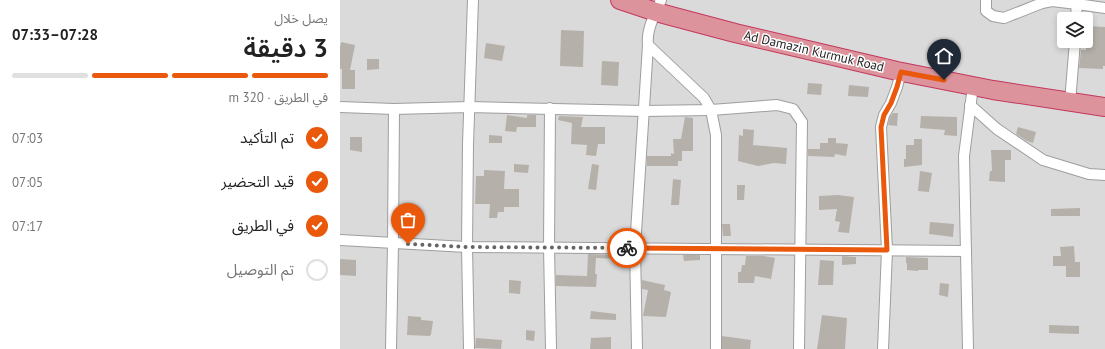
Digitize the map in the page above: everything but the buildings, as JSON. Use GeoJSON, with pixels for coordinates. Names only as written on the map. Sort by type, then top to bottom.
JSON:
{"type":"FeatureCollection","features":[{"type":"Feature","properties":{"kind":"highway","name":"Ad Damazin Kurmuk Road"},"geometry":{"type":"LineString","coordinates":[[620,0],[659,6],[735,33],[901,72],[973,86],[1105,107]]}},
{"type":"Feature","properties":{"kind":"street"},"geometry":{"type":"LineString","coordinates":[[469,349],[467,247],[469,108],[473,0]]}},
{"type":"Feature","properties":{"kind":"street"},"geometry":{"type":"LineString","coordinates":[[986,0],[986,11],[993,16],[1004,18],[1042,3],[1052,2],[1077,2],[1105,8]]}},
{"type":"Feature","properties":{"kind":"street"},"geometry":{"type":"LineString","coordinates":[[1076,12],[1077,2]]}},
{"type":"Feature","properties":{"kind":"street"},"geometry":{"type":"LineString","coordinates":[[637,349],[636,248],[648,38],[649,30],[659,6]]}},
{"type":"Feature","properties":{"kind":"street"},"geometry":{"type":"LineString","coordinates":[[648,45],[704,98],[711,110],[716,135],[716,349]]}},
{"type":"Feature","properties":{"kind":"street"},"geometry":{"type":"LineString","coordinates":[[1070,102],[1074,48]]}},
{"type":"Feature","properties":{"kind":"street"},"geometry":{"type":"LineString","coordinates":[[882,349],[887,250],[881,127],[884,115],[891,103],[897,87],[901,72]]}},
{"type":"Feature","properties":{"kind":"street"},"geometry":{"type":"LineString","coordinates":[[968,349],[964,156],[973,86]]}},
{"type":"Feature","properties":{"kind":"street"},"geometry":{"type":"LineString","coordinates":[[340,108],[550,108],[644,111],[711,110],[777,105],[793,109],[802,122],[799,349]]}},
{"type":"Feature","properties":{"kind":"street"},"geometry":{"type":"LineString","coordinates":[[970,106],[997,129],[1043,160],[1089,174],[1105,175]]}},
{"type":"Feature","properties":{"kind":"street"},"geometry":{"type":"LineString","coordinates":[[550,108],[549,247],[551,349]]}},
{"type":"Feature","properties":{"kind":"street"},"geometry":{"type":"LineString","coordinates":[[391,349],[394,109]]}},
{"type":"Feature","properties":{"kind":"street"},"geometry":{"type":"LineString","coordinates":[[340,240],[467,247],[966,251]]}},
{"type":"Feature","properties":{"kind":"shaded area"},"geometry":{"type":"Polygon","coordinates":[[[340,0],[1105,0],[1105,349],[340,349],[340,0]]]}},
{"type":"Feature","properties":{"kind":"way so far"},"geometry":{"type":"LineString","coordinates":[[408,244],[467,247],[627,248]]}},
{"type":"Feature","properties":{"kind":"route"},"geometry":{"type":"LineString","coordinates":[[627,248],[887,250],[881,127],[884,115],[891,103],[901,72],[944,80]]}}]}
